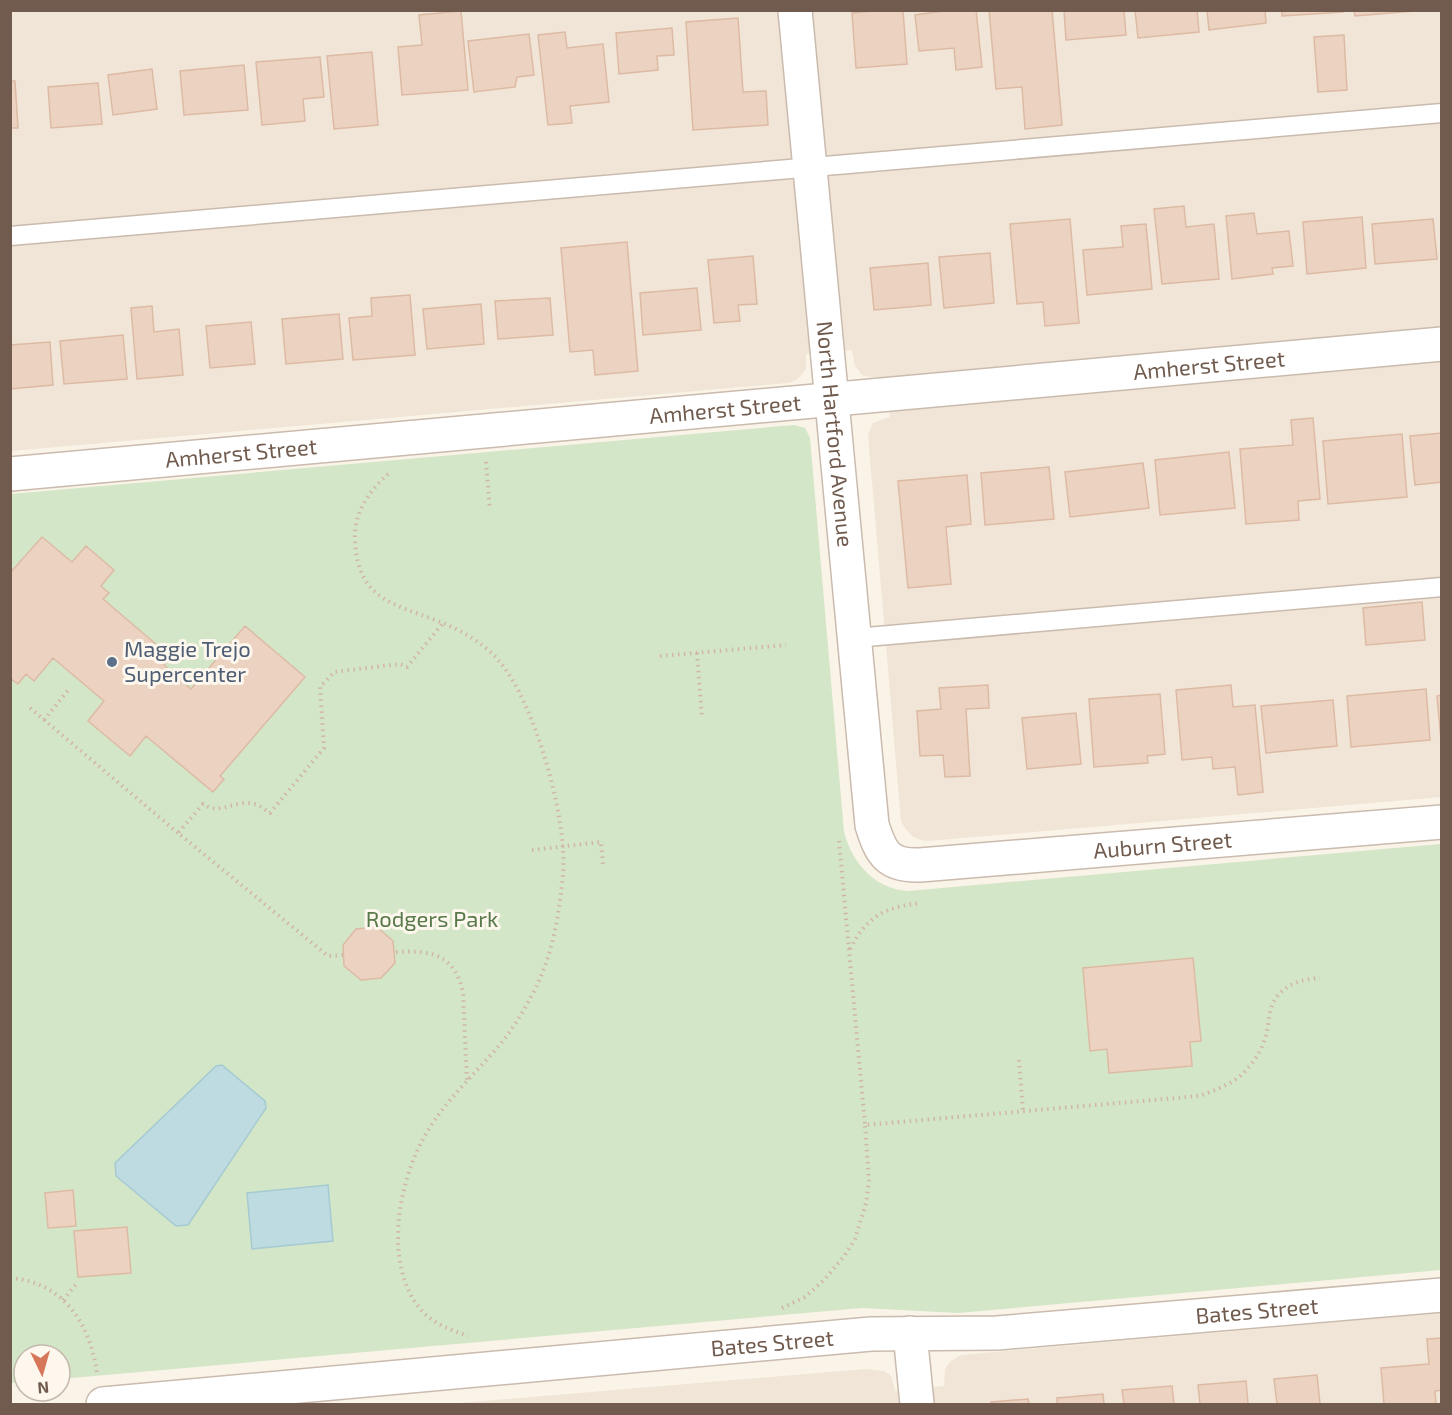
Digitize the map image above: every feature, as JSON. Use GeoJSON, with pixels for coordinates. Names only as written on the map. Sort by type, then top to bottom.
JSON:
{"type":"FeatureCollection","features":[{"type":"Feature","properties":{"kind":"street","name":"North Hartford Avenue"},"geometry":{"type":"LineString","coordinates":[[795,10],[872,825],[880,848],[886,856]]}},
{"type":"Feature","properties":{"kind":"street","name":"Amherst Street"},"geometry":{"type":"LineString","coordinates":[[10,474],[1442,344]]}},
{"type":"Feature","properties":{"kind":"street","name":"Auburn Street"},"geometry":{"type":"LineString","coordinates":[[886,856],[906,865],[920,865],[1442,822]]}},
{"type":"Feature","properties":{"kind":"street","name":"Bates Street"},"geometry":{"type":"LineString","coordinates":[[100,1389],[871,1334],[997,1333],[1442,1295]]}},
{"type":"Feature","properties":{"kind":"street"},"geometry":{"type":"LineString","coordinates":[[910,1333],[917,1404]]}},
{"type":"Feature","properties":{"kind":"lane"},"geometry":{"type":"LineString","coordinates":[[10,236],[1442,113]]}},
{"type":"Feature","properties":{"kind":"lane"},"geometry":{"type":"LineString","coordinates":[[855,638],[1442,587]]}},
{"type":"Feature","properties":{"kind":"path"},"geometry":{"type":"LineString","coordinates":[[485,459],[490,510]]}},
{"type":"Feature","properties":{"kind":"path"},"geometry":{"type":"LineString","coordinates":[[395,468],[374,486],[358,516],[354,533],[355,549],[366,581],[377,594],[394,606],[443,623],[465,634],[501,662],[515,684],[539,737],[556,807],[564,863],[552,946],[533,993],[508,1034],[450,1098],[437,1117],[416,1154],[402,1200],[398,1236],[402,1273],[413,1300],[434,1321],[448,1329],[475,1337]]}},
{"type":"Feature","properties":{"kind":"path"},"geometry":{"type":"LineString","coordinates":[[178,833],[203,804],[216,809],[238,804],[255,804],[270,813],[324,748],[320,687],[327,679],[334,672],[400,664],[407,667],[443,623]]}},
{"type":"Feature","properties":{"kind":"path"},"geometry":{"type":"LineString","coordinates":[[660,656],[786,645]]}},
{"type":"Feature","properties":{"kind":"path"},"geometry":{"type":"LineString","coordinates":[[697,653],[702,718]]}},
{"type":"Feature","properties":{"kind":"path"},"geometry":{"type":"LineString","coordinates":[[44,720],[69,689]]}},
{"type":"Feature","properties":{"kind":"path"},"geometry":{"type":"LineString","coordinates":[[30,708],[328,956],[343,955]]}},
{"type":"Feature","properties":{"kind":"path"},"geometry":{"type":"LineString","coordinates":[[776,1311],[806,1297],[845,1256],[855,1239],[866,1203],[869,1182],[839,840]]}},
{"type":"Feature","properties":{"kind":"path"},"geometry":{"type":"LineString","coordinates":[[532,850],[601,842],[603,865]]}},
{"type":"Feature","properties":{"kind":"path"},"geometry":{"type":"LineString","coordinates":[[849,951],[857,936],[877,916],[888,909],[921,903]]}},
{"type":"Feature","properties":{"kind":"path"},"geometry":{"type":"LineString","coordinates":[[396,952],[418,950],[432,952],[446,960],[455,969],[464,993],[467,1080]]}},
{"type":"Feature","properties":{"kind":"path"},"geometry":{"type":"LineString","coordinates":[[865,1125],[1199,1096],[1234,1080],[1247,1069],[1266,1035],[1273,1002],[1285,988],[1297,981],[1320,978]]}},
{"type":"Feature","properties":{"kind":"path"},"geometry":{"type":"LineString","coordinates":[[1019,1059],[1023,1112]]}},
{"type":"Feature","properties":{"kind":"path"},"geometry":{"type":"LineString","coordinates":[[10,1278],[20,1279],[54,1293],[63,1300],[82,1323],[94,1354],[100,1389]]}},
{"type":"Feature","properties":{"kind":"path"},"geometry":{"type":"LineString","coordinates":[[63,1300],[77,1282]]}},
{"type":"Feature","properties":{"kind":"shaded area"},"geometry":{"type":"Polygon","coordinates":[[[11,11],[1441,11],[1441,797],[928,841],[912,836],[901,821],[868,435],[873,423],[890,417],[886,377],[862,375],[855,366],[852,350],[806,354],[806,368],[803,373],[796,380],[788,383],[11,451],[11,11]]]}},
{"type":"Feature","properties":{"kind":"shaded area"},"geometry":{"type":"Polygon","coordinates":[[[1441,1313],[1441,1404],[448,1404],[866,1369],[884,1371],[889,1374],[895,1391],[944,1386],[945,1369],[950,1362],[961,1355],[1441,1313]]]}},
{"type":"Feature","properties":{"kind":"green space","name":"Rodgers Park"},"geometry":{"type":"Polygon","coordinates":[[[794,425],[805,428],[810,438],[844,832],[859,864],[875,880],[896,889],[908,891],[1441,844],[1441,1270],[958,1313],[862,1308],[72,1378],[72,1343],[12,1343],[11,1383],[11,494],[794,425]]]}},
{"type":"Feature","properties":{"kind":"water"},"geometry":{"type":"Polygon","coordinates":[[[222,1065],[265,1101],[266,1108],[188,1225],[176,1226],[116,1176],[115,1163],[216,1066],[222,1065]]]}},
{"type":"Feature","properties":{"kind":"water"},"geometry":{"type":"Polygon","coordinates":[[[328,1185],[333,1241],[252,1249],[247,1193],[328,1185]]]}},
{"type":"Feature","properties":{"kind":"building"},"geometry":{"type":"Polygon","coordinates":[[[903,10],[907,64],[856,68],[852,13],[903,10]]]}},
{"type":"Feature","properties":{"kind":"building"},"geometry":{"type":"Polygon","coordinates":[[[951,10],[976,10],[982,67],[956,70],[954,48],[919,51],[915,15],[951,10]]]}},
{"type":"Feature","properties":{"kind":"building"},"geometry":{"type":"Polygon","coordinates":[[[989,10],[1052,10],[1062,125],[1025,129],[1022,87],[996,89],[989,10]]]}},
{"type":"Feature","properties":{"kind":"building"},"geometry":{"type":"Polygon","coordinates":[[[1064,10],[1124,10],[1126,35],[1066,40],[1064,10]]]}},
{"type":"Feature","properties":{"kind":"building"},"geometry":{"type":"Polygon","coordinates":[[[1135,10],[1197,10],[1199,32],[1138,38],[1135,10]]]}},
{"type":"Feature","properties":{"kind":"building"},"geometry":{"type":"Polygon","coordinates":[[[1207,10],[1265,10],[1266,23],[1209,30],[1207,10]]]}},
{"type":"Feature","properties":{"kind":"building"},"geometry":{"type":"Polygon","coordinates":[[[1282,10],[1343,10],[1343,12],[1282,16],[1282,10]]]}},
{"type":"Feature","properties":{"kind":"building"},"geometry":{"type":"Polygon","coordinates":[[[1354,10],[1414,10],[1414,11],[1355,16],[1354,10]]]}},
{"type":"Feature","properties":{"kind":"building"},"geometry":{"type":"Polygon","coordinates":[[[461,11],[468,90],[402,95],[398,47],[422,45],[419,15],[461,11]]]}},
{"type":"Feature","properties":{"kind":"building"},"geometry":{"type":"Polygon","coordinates":[[[738,18],[743,92],[766,91],[768,125],[693,130],[686,22],[738,18]]]}},
{"type":"Feature","properties":{"kind":"building"},"geometry":{"type":"Polygon","coordinates":[[[672,28],[674,55],[657,56],[658,70],[619,74],[616,33],[672,28]]]}},
{"type":"Feature","properties":{"kind":"building"},"geometry":{"type":"Polygon","coordinates":[[[565,32],[567,48],[603,44],[609,102],[570,106],[572,123],[548,125],[538,35],[565,32]]]}},
{"type":"Feature","properties":{"kind":"building"},"geometry":{"type":"Polygon","coordinates":[[[529,34],[534,75],[517,77],[515,87],[474,92],[468,41],[529,34]]]}},
{"type":"Feature","properties":{"kind":"building"},"geometry":{"type":"Polygon","coordinates":[[[1344,35],[1347,90],[1318,92],[1314,37],[1344,35]]]}},
{"type":"Feature","properties":{"kind":"building"},"geometry":{"type":"Polygon","coordinates":[[[372,52],[378,125],[334,129],[327,56],[372,52]]]}},
{"type":"Feature","properties":{"kind":"building"},"geometry":{"type":"Polygon","coordinates":[[[320,57],[324,97],[303,99],[305,121],[262,125],[256,62],[320,57]]]}},
{"type":"Feature","properties":{"kind":"building"},"geometry":{"type":"Polygon","coordinates":[[[244,65],[248,110],[184,115],[180,71],[244,65]]]}},
{"type":"Feature","properties":{"kind":"building"},"geometry":{"type":"Polygon","coordinates":[[[152,69],[157,109],[113,115],[108,75],[152,69]]]}},
{"type":"Feature","properties":{"kind":"building"},"geometry":{"type":"Polygon","coordinates":[[[10,81],[15,81],[18,128],[10,128],[10,81]]]}},
{"type":"Feature","properties":{"kind":"building"},"geometry":{"type":"Polygon","coordinates":[[[98,83],[102,124],[51,128],[48,87],[98,83]]]}},
{"type":"Feature","properties":{"kind":"building"},"geometry":{"type":"Polygon","coordinates":[[[1184,206],[1186,227],[1214,224],[1219,279],[1162,284],[1154,209],[1184,206]]]}},
{"type":"Feature","properties":{"kind":"building"},"geometry":{"type":"Polygon","coordinates":[[[1254,213],[1257,234],[1289,231],[1293,266],[1272,268],[1273,274],[1232,279],[1226,216],[1254,213]]]}},
{"type":"Feature","properties":{"kind":"building"},"geometry":{"type":"Polygon","coordinates":[[[1362,217],[1366,268],[1307,274],[1303,222],[1362,217]]]}},
{"type":"Feature","properties":{"kind":"building"},"geometry":{"type":"Polygon","coordinates":[[[1070,219],[1079,323],[1045,326],[1043,302],[1017,304],[1010,224],[1070,219]]]}},
{"type":"Feature","properties":{"kind":"building"},"geometry":{"type":"Polygon","coordinates":[[[1433,219],[1437,259],[1375,264],[1372,224],[1433,219]]]}},
{"type":"Feature","properties":{"kind":"building"},"geometry":{"type":"Polygon","coordinates":[[[1146,224],[1152,289],[1087,295],[1083,250],[1123,247],[1121,226],[1146,224]]]}},
{"type":"Feature","properties":{"kind":"building"},"geometry":{"type":"Polygon","coordinates":[[[627,242],[638,371],[595,375],[593,350],[570,352],[561,248],[627,242]]]}},
{"type":"Feature","properties":{"kind":"building"},"geometry":{"type":"Polygon","coordinates":[[[990,253],[994,303],[944,308],[939,257],[990,253]]]}},
{"type":"Feature","properties":{"kind":"building"},"geometry":{"type":"Polygon","coordinates":[[[753,256],[757,304],[738,305],[740,321],[714,323],[708,260],[753,256]]]}},
{"type":"Feature","properties":{"kind":"building"},"geometry":{"type":"Polygon","coordinates":[[[928,263],[931,305],[874,310],[870,268],[928,263]]]}},
{"type":"Feature","properties":{"kind":"building"},"geometry":{"type":"Polygon","coordinates":[[[697,288],[701,330],[643,335],[640,293],[697,288]]]}},
{"type":"Feature","properties":{"kind":"building"},"geometry":{"type":"Polygon","coordinates":[[[410,295],[415,355],[353,360],[349,318],[372,316],[371,298],[410,295]]]}},
{"type":"Feature","properties":{"kind":"building"},"geometry":{"type":"Polygon","coordinates":[[[550,298],[553,335],[498,339],[495,301],[550,298]]]}},
{"type":"Feature","properties":{"kind":"building"},"geometry":{"type":"Polygon","coordinates":[[[481,304],[484,344],[427,349],[423,309],[481,304]]]}},
{"type":"Feature","properties":{"kind":"building"},"geometry":{"type":"Polygon","coordinates":[[[152,306],[154,332],[179,329],[183,375],[137,379],[131,308],[152,306]]]}},
{"type":"Feature","properties":{"kind":"building"},"geometry":{"type":"Polygon","coordinates":[[[339,314],[343,359],[286,364],[282,319],[339,314]]]}},
{"type":"Feature","properties":{"kind":"building"},"geometry":{"type":"Polygon","coordinates":[[[251,322],[255,364],[210,368],[206,326],[251,322]]]}},
{"type":"Feature","properties":{"kind":"building"},"geometry":{"type":"Polygon","coordinates":[[[123,335],[127,379],[64,384],[60,341],[123,335]]]}},
{"type":"Feature","properties":{"kind":"building"},"geometry":{"type":"Polygon","coordinates":[[[50,342],[53,385],[10,389],[10,345],[50,342]]]}},
{"type":"Feature","properties":{"kind":"building"},"geometry":{"type":"Polygon","coordinates":[[[1313,418],[1320,499],[1298,501],[1299,520],[1246,524],[1240,449],[1293,445],[1291,420],[1313,418]]]}},
{"type":"Feature","properties":{"kind":"building"},"geometry":{"type":"Polygon","coordinates":[[[1442,433],[1442,482],[1415,485],[1410,436],[1442,433]]]}},
{"type":"Feature","properties":{"kind":"building"},"geometry":{"type":"Polygon","coordinates":[[[1402,434],[1407,497],[1328,504],[1323,441],[1402,434]]]}},
{"type":"Feature","properties":{"kind":"building"},"geometry":{"type":"Polygon","coordinates":[[[1229,452],[1235,508],[1160,515],[1155,460],[1229,452]]]}},
{"type":"Feature","properties":{"kind":"building"},"geometry":{"type":"Polygon","coordinates":[[[1143,463],[1149,508],[1070,517],[1065,472],[1143,463]]]}},
{"type":"Feature","properties":{"kind":"building"},"geometry":{"type":"Polygon","coordinates":[[[1049,467],[1054,519],[985,525],[981,473],[1049,467]]]}},
{"type":"Feature","properties":{"kind":"building"},"geometry":{"type":"Polygon","coordinates":[[[967,475],[971,524],[946,527],[951,584],[908,588],[898,481],[967,475]]]}},
{"type":"Feature","properties":{"kind":"building","name":"Maggie Trejo Supercenter"},"geometry":{"type":"Polygon","coordinates":[[[42,537],[72,562],[86,546],[114,570],[101,586],[109,593],[103,599],[171,657],[164,665],[191,689],[245,626],[305,677],[220,776],[224,779],[213,792],[146,736],[130,756],[88,721],[104,701],[53,658],[34,681],[26,674],[18,684],[10,678],[10,573],[42,537]]]}},
{"type":"Feature","properties":{"kind":"building"},"geometry":{"type":"Polygon","coordinates":[[[1422,602],[1425,640],[1366,645],[1363,608],[1422,602]]]}},
{"type":"Feature","properties":{"kind":"building"},"geometry":{"type":"Polygon","coordinates":[[[988,685],[989,708],[966,709],[970,776],[945,777],[943,755],[920,756],[917,711],[941,709],[939,688],[988,685]]]}},
{"type":"Feature","properties":{"kind":"building"},"geometry":{"type":"Polygon","coordinates":[[[1231,685],[1233,707],[1255,705],[1263,792],[1238,795],[1235,767],[1213,769],[1212,757],[1182,760],[1176,690],[1231,685]]]}},
{"type":"Feature","properties":{"kind":"building"},"geometry":{"type":"Polygon","coordinates":[[[1426,689],[1430,740],[1351,747],[1347,696],[1426,689]]]}},
{"type":"Feature","properties":{"kind":"building"},"geometry":{"type":"Polygon","coordinates":[[[1160,694],[1165,754],[1147,756],[1148,763],[1094,767],[1089,699],[1160,694]]]}},
{"type":"Feature","properties":{"kind":"building"},"geometry":{"type":"Polygon","coordinates":[[[1442,695],[1442,740],[1441,740],[1437,696],[1442,695]]]}},
{"type":"Feature","properties":{"kind":"building"},"geometry":{"type":"Polygon","coordinates":[[[1333,700],[1337,746],[1266,753],[1261,706],[1333,700]]]}},
{"type":"Feature","properties":{"kind":"building"},"geometry":{"type":"Polygon","coordinates":[[[1076,713],[1081,764],[1027,769],[1022,718],[1076,713]]]}},
{"type":"Feature","properties":{"kind":"building"},"geometry":{"type":"Polygon","coordinates":[[[377,927],[393,941],[395,963],[381,978],[361,980],[344,966],[343,945],[356,929],[377,927]]]}},
{"type":"Feature","properties":{"kind":"building"},"geometry":{"type":"Polygon","coordinates":[[[1193,958],[1201,1041],[1190,1042],[1192,1066],[1109,1073],[1107,1049],[1090,1051],[1083,968],[1193,958]]]}},
{"type":"Feature","properties":{"kind":"building"},"geometry":{"type":"Polygon","coordinates":[[[73,1190],[76,1226],[48,1228],[45,1193],[73,1190]]]}},
{"type":"Feature","properties":{"kind":"building"},"geometry":{"type":"Polygon","coordinates":[[[127,1227],[131,1273],[78,1277],[74,1231],[127,1227]]]}},
{"type":"Feature","properties":{"kind":"building"},"geometry":{"type":"Polygon","coordinates":[[[1442,1338],[1442,1390],[1435,1391],[1436,1404],[1384,1404],[1381,1368],[1429,1364],[1427,1339],[1442,1338]]]}},
{"type":"Feature","properties":{"kind":"building"},"geometry":{"type":"Polygon","coordinates":[[[1317,1375],[1320,1404],[1277,1404],[1274,1379],[1317,1375]]]}},
{"type":"Feature","properties":{"kind":"building"},"geometry":{"type":"Polygon","coordinates":[[[1246,1381],[1248,1404],[1200,1404],[1198,1385],[1246,1381]]]}},
{"type":"Feature","properties":{"kind":"building"},"geometry":{"type":"Polygon","coordinates":[[[1172,1386],[1174,1404],[1124,1404],[1122,1390],[1172,1386]]]}},
{"type":"Feature","properties":{"kind":"building"},"geometry":{"type":"Polygon","coordinates":[[[1103,1394],[1104,1404],[1057,1404],[1057,1398],[1103,1394]]]}},
{"type":"Feature","properties":{"kind":"building"},"geometry":{"type":"Polygon","coordinates":[[[1028,1399],[1029,1404],[991,1404],[991,1402],[1028,1399]]]}},
{"type":"Feature","properties":{"kind":"place","name":"Maggie Trejo Supercenter"},"geometry":{"type":"Point","coordinates":[112,662]}}]}
